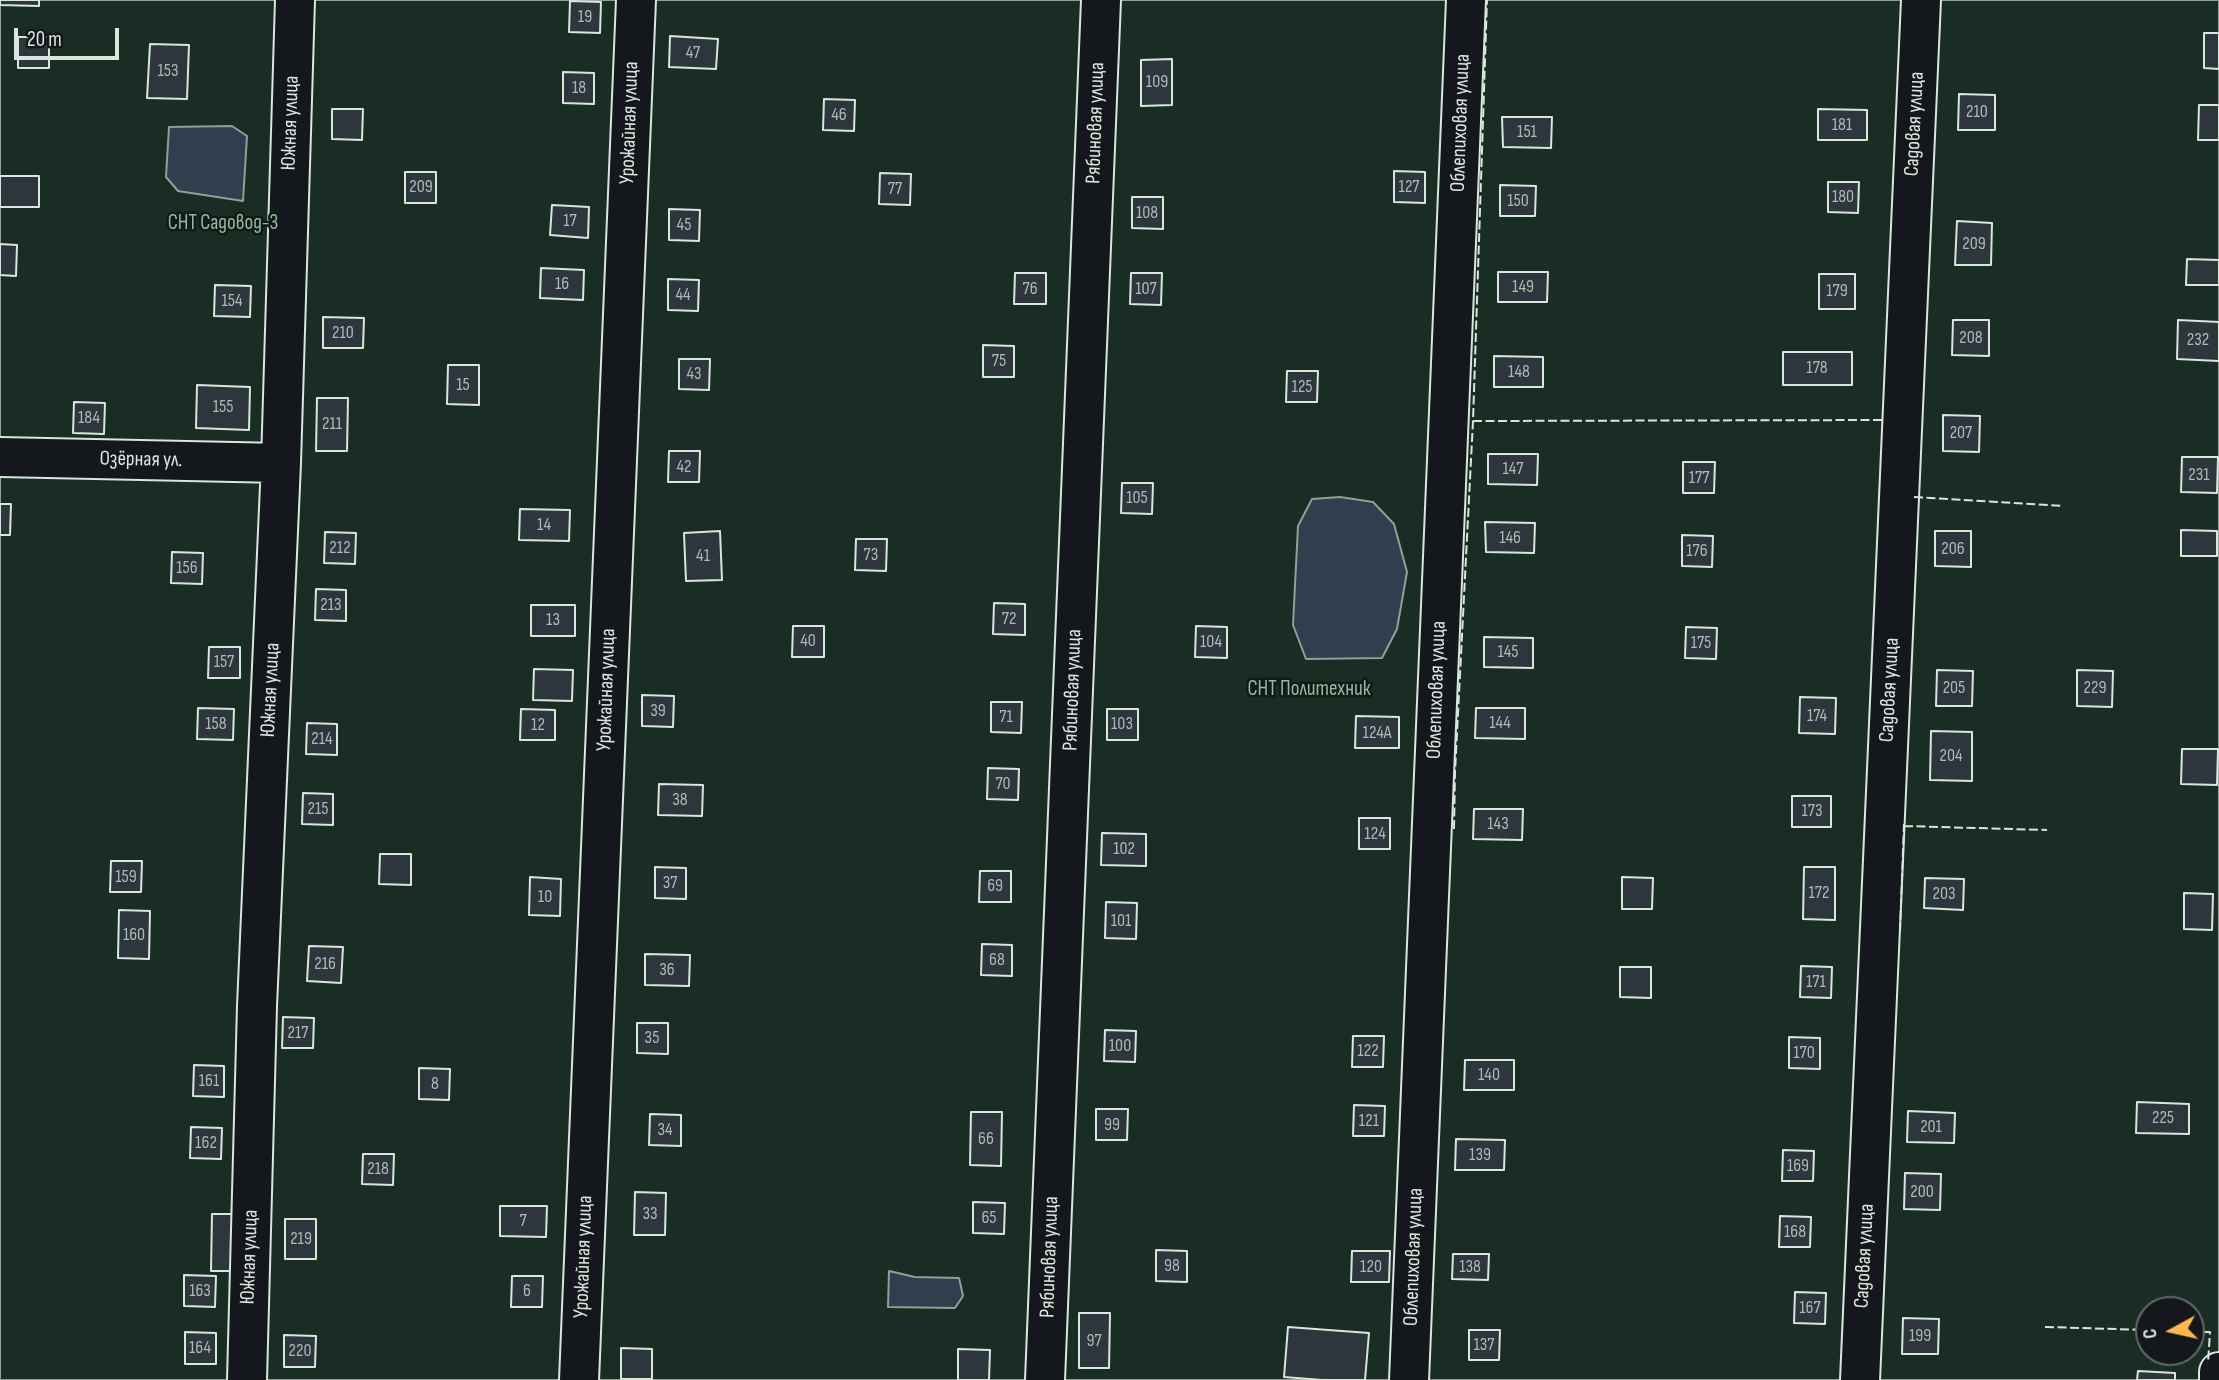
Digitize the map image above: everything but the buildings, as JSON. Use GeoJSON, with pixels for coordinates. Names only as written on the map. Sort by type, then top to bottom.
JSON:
{"type":"FeatureCollection","features":[{"type":"Feature","properties":{"kind":"lane","name":"Южная улица"},"geometry":{"type":"LineString","coordinates":[[247,1380],[257,1006],[281,463],[295,0]]}},
{"type":"Feature","properties":{"kind":"lane","name":"Урожайная улица"},"geometry":{"type":"LineString","coordinates":[[579,1380],[636,0]]}},
{"type":"Feature","properties":{"kind":"lane","name":"Рябиновая улица"},"geometry":{"type":"LineString","coordinates":[[1045,1380],[1101,0]]}},
{"type":"Feature","properties":{"kind":"lane","name":"Облепиховая улица"},"geometry":{"type":"LineString","coordinates":[[1409,1380],[1466,0]]}},
{"type":"Feature","properties":{"kind":"lane","name":"Садовая улица"},"geometry":{"type":"LineString","coordinates":[[1860,1380],[1921,0]]}},
{"type":"Feature","properties":{"kind":"lane","name":"Озёрная ул."},"geometry":{"type":"LineString","coordinates":[[0,457],[281,463]]}},
{"type":"Feature","properties":{"kind":"lane"},"geometry":{"type":"LineString","coordinates":[[2219,1373],[2219,1380]]}},
{"type":"Feature","properties":{"kind":"green space","name":"СНТ Политехник"},"geometry":{"type":"Polygon","coordinates":[[[0,0],[2219,0],[2219,1380],[0,1380],[0,0]]]}},
{"type":"Feature","properties":{"kind":"water"},"geometry":{"type":"Polygon","coordinates":[[[232,126],[247,136],[243,201],[178,191],[166,177],[169,127],[232,126]]]}},
{"type":"Feature","properties":{"kind":"water"},"geometry":{"type":"Polygon","coordinates":[[[1340,497],[1373,502],[1394,524],[1407,572],[1397,629],[1382,658],[1306,659],[1293,625],[1298,526],[1312,499],[1340,497]]]}},
{"type":"Feature","properties":{"kind":"water"},"geometry":{"type":"Polygon","coordinates":[[[889,1271],[915,1277],[959,1278],[963,1296],[955,1308],[888,1307],[889,1271]]]}},
{"type":"Feature","properties":{"kind":"fence"},"geometry":{"type":"LineString","coordinates":[[1454,829],[1473,421],[1487,0]]}},
{"type":"Feature","properties":{"kind":"fence"},"geometry":{"type":"LineString","coordinates":[[1473,421],[1884,420]]}},
{"type":"Feature","properties":{"kind":"fence"},"geometry":{"type":"LineString","coordinates":[[1914,497],[2063,506]]}},
{"type":"Feature","properties":{"kind":"fence"},"geometry":{"type":"LineString","coordinates":[[1900,932],[1904,824]]}},
{"type":"Feature","properties":{"kind":"fence"},"geometry":{"type":"LineString","coordinates":[[1904,826],[2047,830]]}},
{"type":"Feature","properties":{"kind":"fence"},"geometry":{"type":"LineString","coordinates":[[2045,1327],[2135,1330]]}},
{"type":"Feature","properties":{"kind":"fence"},"geometry":{"type":"LineString","coordinates":[[2205,1332],[2210,1332],[2208,1363]]}},
{"type":"Feature","properties":{"kind":"park label","name":"СНТ Садовод-3"},"geometry":{"type":"Point","coordinates":[223,224]}}]}
